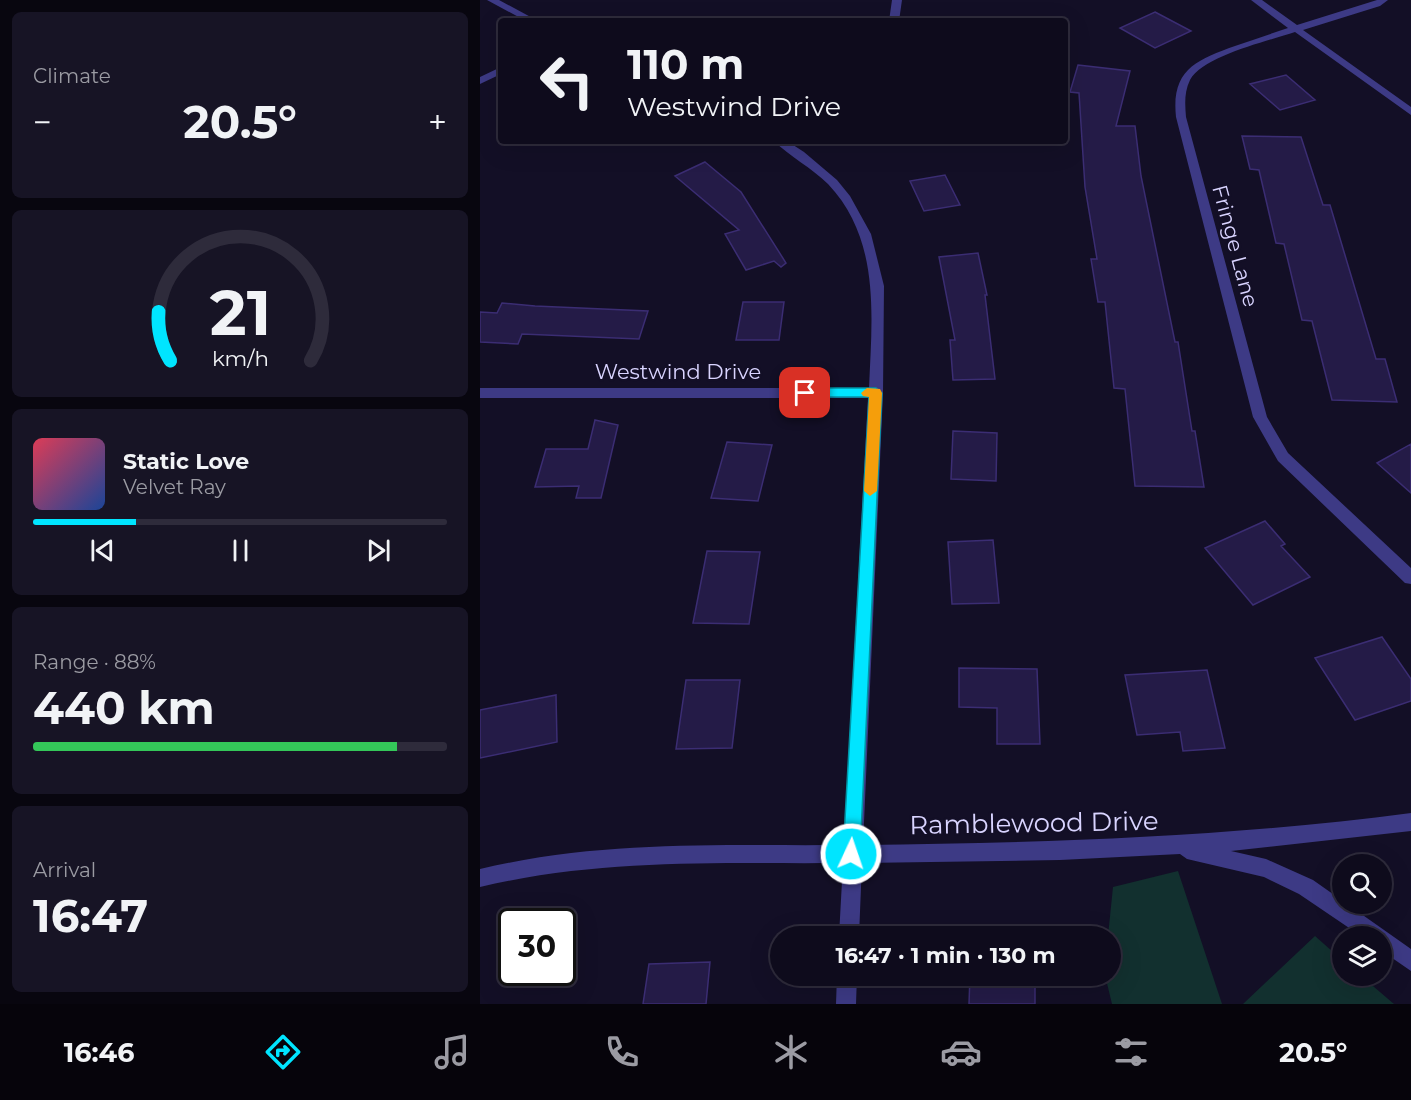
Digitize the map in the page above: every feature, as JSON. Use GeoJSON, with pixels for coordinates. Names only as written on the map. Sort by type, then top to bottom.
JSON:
{"type":"FeatureCollection","features":[{"type":"Feature","properties":{"kind":"street"},"geometry":{"type":"LineString","coordinates":[[492,0],[527,18]]}},
{"type":"Feature","properties":{"kind":"street"},"geometry":{"type":"LineString","coordinates":[[894,18],[897,0]]}},
{"type":"Feature","properties":{"kind":"street"},"geometry":{"type":"LineString","coordinates":[[1256,0],[1293,29],[1411,112]]}},
{"type":"Feature","properties":{"kind":"street","name":"Fringe Lane"},"geometry":{"type":"LineString","coordinates":[[1383,0],[1377,4],[1293,29],[1212,58],[1193,70],[1183,84],[1179,98],[1181,117],[1260,417],[1283,457],[1411,578]]}},
{"type":"Feature","properties":{"kind":"street"},"geometry":{"type":"LineString","coordinates":[[480,81],[498,72]]}},
{"type":"Feature","properties":{"kind":"street"},"geometry":{"type":"LineString","coordinates":[[785,144],[802,155],[832,181],[854,207],[868,240],[878,281],[876,393],[851,854],[849,926]]}},
{"type":"Feature","properties":{"kind":"street","name":"Westwind Drive"},"geometry":{"type":"LineString","coordinates":[[480,393],[876,393]]}},
{"type":"Feature","properties":{"kind":"street","name":"Ramblewood Drive"},"geometry":{"type":"LineString","coordinates":[[480,878],[523,866],[618,855],[851,854],[1173,846],[1337,833],[1411,822]]}},
{"type":"Feature","properties":{"kind":"street"},"geometry":{"type":"LineString","coordinates":[[1173,846],[1266,868],[1306,887],[1363,926]]}},
{"type":"Feature","properties":{"kind":"street"},"geometry":{"type":"LineString","coordinates":[[1392,947],[1411,961]]}},
{"type":"Feature","properties":{"kind":"street"},"geometry":{"type":"LineString","coordinates":[[846,1004],[847,986]]}},
{"type":"Feature","properties":{"kind":"green space"},"geometry":{"type":"Polygon","coordinates":[[[1178,871],[1222,1004],[1112,1004],[1108,986],[1121,986],[1121,926],[1109,926],[1113,887],[1178,871]]]}},
{"type":"Feature","properties":{"kind":"green space"},"geometry":{"type":"Polygon","coordinates":[[[1315,936],[1332,951],[1332,986],[1373,986],[1394,1004],[1243,1004],[1315,936]]]}},
{"type":"Feature","properties":{"kind":"building"},"geometry":{"type":"Polygon","coordinates":[[[1155,12],[1191,31],[1155,48],[1120,28],[1155,12]]]}},
{"type":"Feature","properties":{"kind":"building"},"geometry":{"type":"Polygon","coordinates":[[[1078,65],[1130,71],[1116,126],[1135,126],[1141,176],[1175,342],[1178,342],[1192,431],[1195,431],[1204,487],[1135,486],[1125,389],[1114,388],[1105,302],[1098,302],[1091,259],[1097,259],[1085,187],[1079,93],[1070,92],[1078,65]]]}},
{"type":"Feature","properties":{"kind":"building"},"geometry":{"type":"Polygon","coordinates":[[[1286,75],[1315,100],[1280,110],[1250,84],[1286,75]]]}},
{"type":"Feature","properties":{"kind":"building"},"geometry":{"type":"Polygon","coordinates":[[[1242,136],[1301,137],[1323,205],[1330,205],[1376,359],[1385,359],[1397,402],[1332,400],[1312,321],[1302,320],[1284,244],[1276,243],[1259,170],[1250,169],[1242,136]]]}},
{"type":"Feature","properties":{"kind":"building"},"geometry":{"type":"Polygon","coordinates":[[[705,162],[741,192],[786,263],[781,267],[774,261],[746,270],[725,234],[739,230],[675,176],[705,162]]]}},
{"type":"Feature","properties":{"kind":"building"},"geometry":{"type":"Polygon","coordinates":[[[945,175],[960,205],[924,211],[910,181],[945,175]]]}},
{"type":"Feature","properties":{"kind":"building"},"geometry":{"type":"Polygon","coordinates":[[[978,253],[987,295],[985,295],[995,379],[953,380],[950,340],[955,340],[939,257],[978,253]]]}},
{"type":"Feature","properties":{"kind":"building"},"geometry":{"type":"Polygon","coordinates":[[[743,302],[784,302],[779,340],[736,340],[743,302]]]}},
{"type":"Feature","properties":{"kind":"building"},"geometry":{"type":"Polygon","coordinates":[[[502,303],[648,311],[639,339],[522,334],[518,344],[480,342],[480,312],[497,313],[502,303]]]}},
{"type":"Feature","properties":{"kind":"building"},"geometry":{"type":"Polygon","coordinates":[[[595,420],[618,425],[601,498],[576,498],[579,486],[535,487],[546,449],[588,449],[595,420]]]}},
{"type":"Feature","properties":{"kind":"building"},"geometry":{"type":"Polygon","coordinates":[[[953,431],[997,433],[996,481],[951,479],[953,431]]]}},
{"type":"Feature","properties":{"kind":"building"},"geometry":{"type":"Polygon","coordinates":[[[727,442],[772,445],[758,501],[711,498],[727,442]]]}},
{"type":"Feature","properties":{"kind":"building"},"geometry":{"type":"Polygon","coordinates":[[[1411,444],[1411,493],[1377,463],[1411,444]]]}},
{"type":"Feature","properties":{"kind":"building"},"geometry":{"type":"Polygon","coordinates":[[[1265,521],[1285,544],[1281,546],[1310,577],[1253,605],[1205,548],[1265,521]]]}},
{"type":"Feature","properties":{"kind":"building"},"geometry":{"type":"Polygon","coordinates":[[[993,540],[999,603],[952,604],[948,542],[993,540]]]}},
{"type":"Feature","properties":{"kind":"building"},"geometry":{"type":"Polygon","coordinates":[[[707,551],[760,552],[749,624],[693,623],[707,551]]]}},
{"type":"Feature","properties":{"kind":"building"},"geometry":{"type":"Polygon","coordinates":[[[1382,637],[1411,679],[1411,701],[1355,720],[1315,658],[1382,637]]]}},
{"type":"Feature","properties":{"kind":"building"},"geometry":{"type":"Polygon","coordinates":[[[959,668],[1037,669],[1040,744],[997,744],[997,708],[959,707],[959,668]]]}},
{"type":"Feature","properties":{"kind":"building"},"geometry":{"type":"Polygon","coordinates":[[[1207,670],[1225,748],[1183,751],[1180,732],[1137,735],[1125,675],[1207,670]]]}},
{"type":"Feature","properties":{"kind":"building"},"geometry":{"type":"Polygon","coordinates":[[[686,680],[740,680],[732,748],[676,749],[686,680]]]}},
{"type":"Feature","properties":{"kind":"building"},"geometry":{"type":"Polygon","coordinates":[[[556,695],[557,742],[480,758],[480,710],[556,695]]]}},
{"type":"Feature","properties":{"kind":"building"},"geometry":{"type":"Polygon","coordinates":[[[710,962],[706,1004],[643,1004],[649,964],[710,962]]]}},
{"type":"Feature","properties":{"kind":"building"},"geometry":{"type":"Polygon","coordinates":[[[970,986],[1035,986],[1035,1004],[969,1004],[970,986]]]}},
{"type":"Feature","properties":{"kind":"slow traffic"},"geometry":{"type":"LineString","coordinates":[[867,393],[876,393],[870,491]]}},
{"type":"Feature","properties":{"kind":"route"},"geometry":{"type":"LineString","coordinates":[[805,393],[876,393],[851,854]]}}]}
